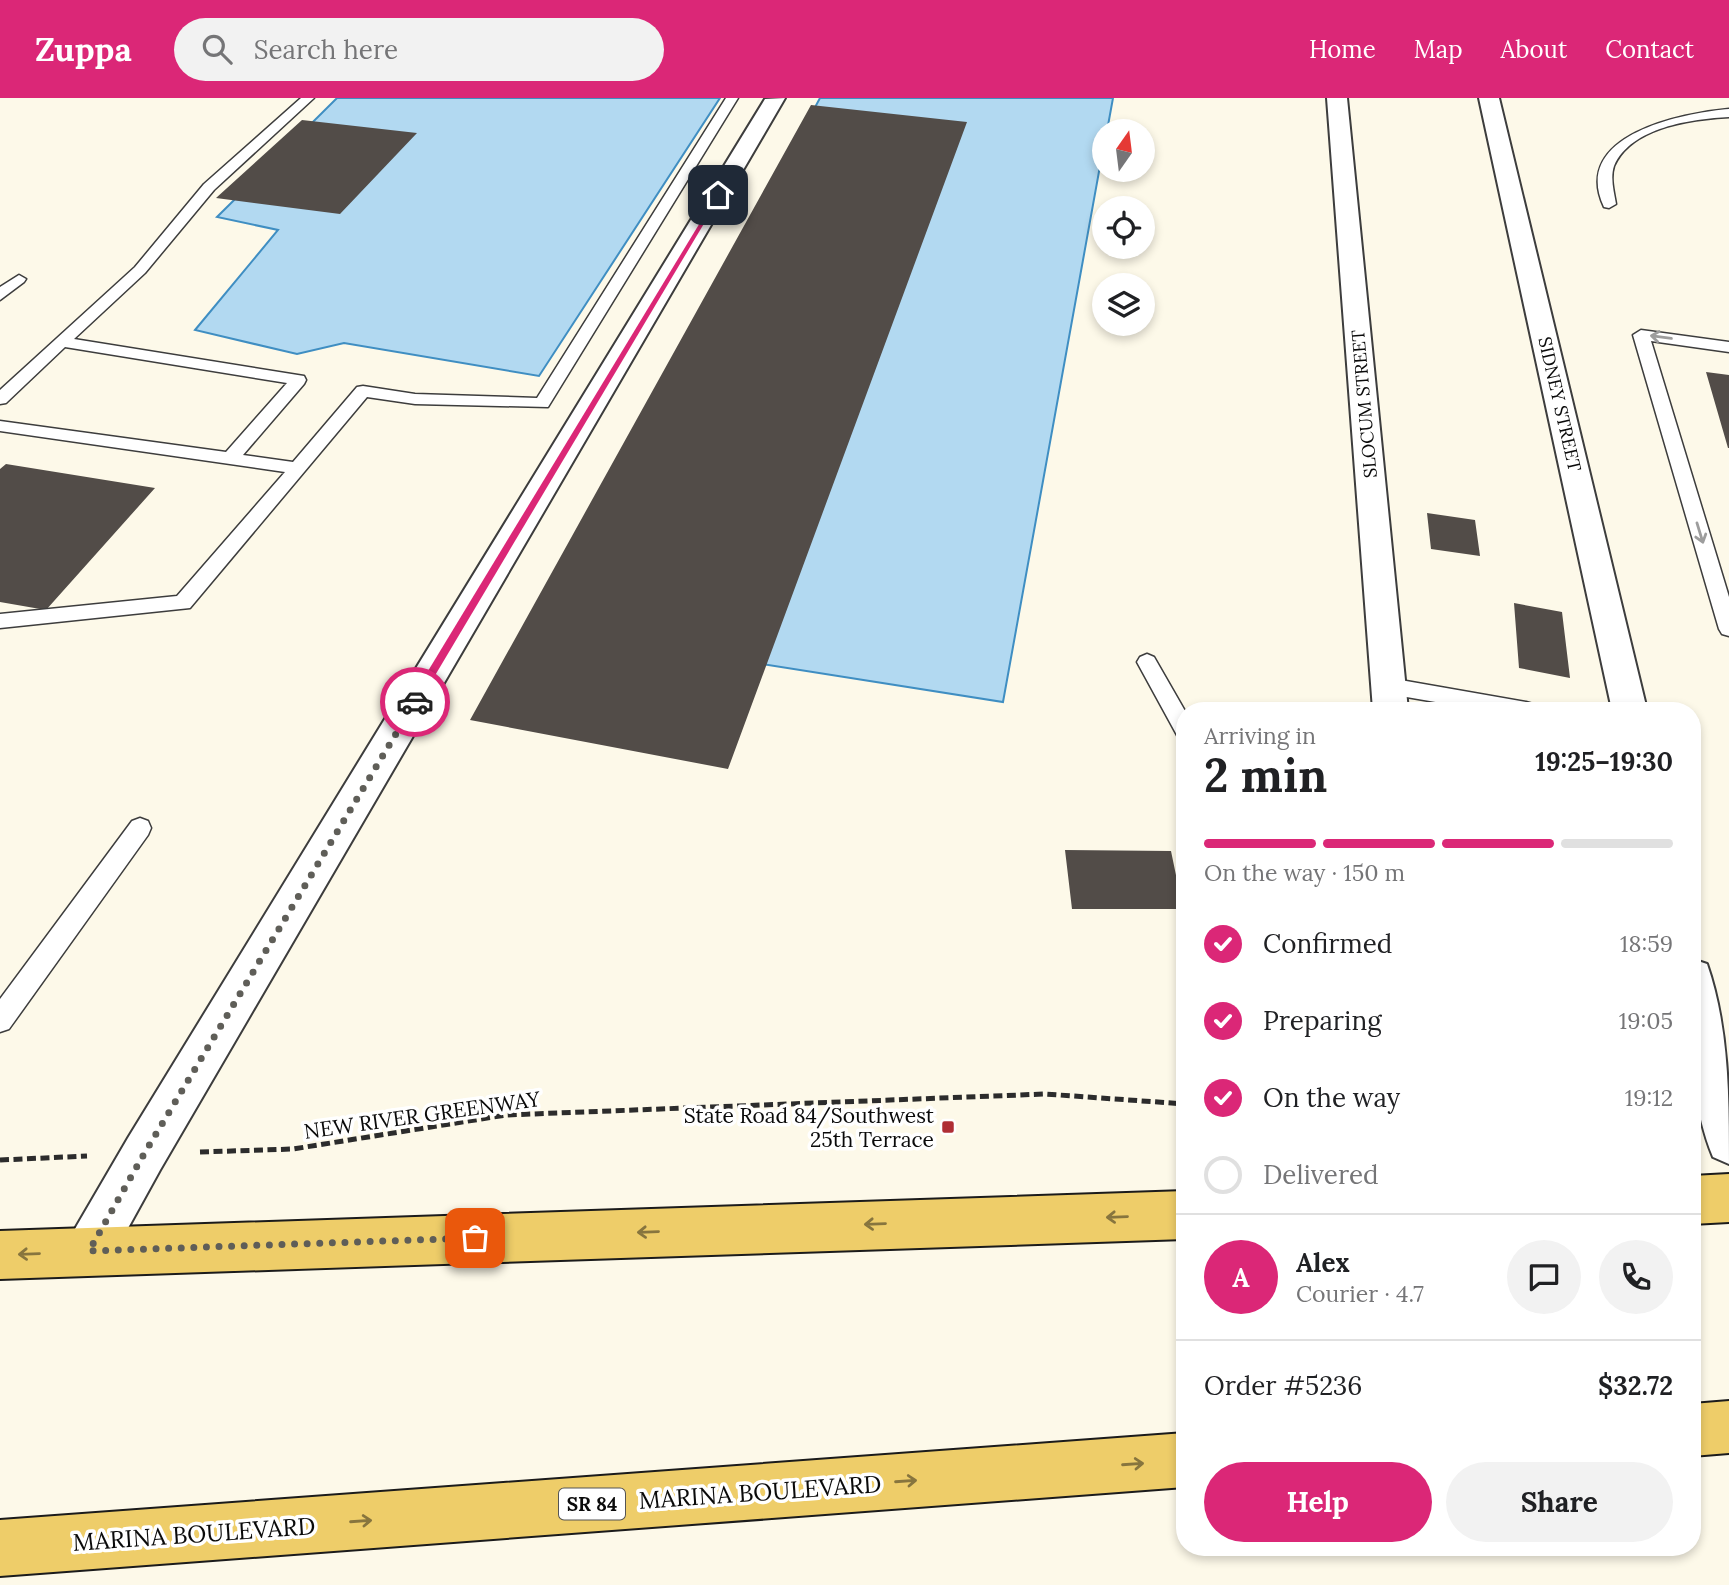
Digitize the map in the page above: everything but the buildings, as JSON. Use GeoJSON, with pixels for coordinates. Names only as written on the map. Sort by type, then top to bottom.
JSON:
{"type":"FeatureCollection","features":[{"type":"Feature","properties":{"kind":"main road"},"geometry":{"type":"LineString","coordinates":[[1701,1200],[1729,1198]]}},
{"type":"Feature","properties":{"kind":"main road"},"geometry":{"type":"LineString","coordinates":[[0,1255],[1176,1215]]}},
{"type":"Feature","properties":{"kind":"main road"},"geometry":{"type":"LineString","coordinates":[[1701,1429],[1729,1427]]}},
{"type":"Feature","properties":{"kind":"main road","name":"MARINA BOULEVARD"},"geometry":{"type":"LineString","coordinates":[[0,1548],[1176,1461]]}},
{"type":"Feature","properties":{"kind":"street","name":"SLOCUM STREET"},"geometry":{"type":"LineString","coordinates":[[1336,98],[1390,698]]}},
{"type":"Feature","properties":{"kind":"street","name":"SIDNEY STREET"},"geometry":{"type":"LineString","coordinates":[[1489,98],[1628,702]]}},
{"type":"Feature","properties":{"kind":"street"},"geometry":{"type":"LineString","coordinates":[[89,1251],[144,1154],[775,99]]}},
{"type":"Feature","properties":{"kind":"street"},"geometry":{"type":"LineString","coordinates":[[1701,1018],[1729,1141]]}},
{"type":"Feature","properties":{"kind":"lane"},"geometry":{"type":"LineString","coordinates":[[0,399],[140,270],[209,187],[308,98]]}},
{"type":"Feature","properties":{"kind":"lane"},"geometry":{"type":"LineString","coordinates":[[0,621],[183,603],[363,391],[415,399],[542,403],[732,98]]}},
{"type":"Feature","properties":{"kind":"lane"},"geometry":{"type":"LineString","coordinates":[[1609,204],[1605,184],[1609,163],[1627,143],[1644,132],[1686,118],[1729,113]]}},
{"type":"Feature","properties":{"kind":"lane"},"geometry":{"type":"LineString","coordinates":[[0,295],[19,279]]}},
{"type":"Feature","properties":{"kind":"lane"},"geometry":{"type":"LineString","coordinates":[[1729,347],[1641,335],[1729,629]]}},
{"type":"Feature","properties":{"kind":"lane"},"geometry":{"type":"LineString","coordinates":[[62,342],[298,380],[231,458]]}},
{"type":"Feature","properties":{"kind":"lane"},"geometry":{"type":"LineString","coordinates":[[0,426],[298,468]]}},
{"type":"Feature","properties":{"kind":"lane"},"geometry":{"type":"LineString","coordinates":[[1147,662],[1176,715]]}},
{"type":"Feature","properties":{"kind":"lane"},"geometry":{"type":"LineString","coordinates":[[1390,698],[1435,702]]}},
{"type":"Feature","properties":{"kind":"lane"},"geometry":{"type":"LineString","coordinates":[[0,1020],[140,828]]}},
{"type":"Feature","properties":{"kind":"path","name":"NEW RIVER GREENWAY"},"geometry":{"type":"LineString","coordinates":[[0,1160],[293,1149],[506,1115],[1045,1094],[1176,1103]]}},
{"type":"Feature","properties":{"kind":"water"},"geometry":{"type":"Polygon","coordinates":[[[337,98],[720,98],[539,376],[344,343],[297,354],[195,330],[278,230],[217,217],[337,98]]]}},
{"type":"Feature","properties":{"kind":"water"},"geometry":{"type":"Polygon","coordinates":[[[820,98],[1113,98],[1109,119],[1092,119],[1092,182],[1097,182],[1095,196],[1092,196],[1092,210],[1003,702],[534,628],[820,98]]]}},
{"type":"Feature","properties":{"kind":"way so far"},"geometry":{"type":"LineString","coordinates":[[415,702],[144,1154],[89,1251],[475,1238]]}},
{"type":"Feature","properties":{"kind":"place","name":"State Road 84/Southwest 25th Terrace"},"geometry":{"type":"Point","coordinates":[948,1127]}},
{"type":"Feature","properties":{"kind":"route"},"geometry":{"type":"LineString","coordinates":[[415,702],[718,195]]}}]}
